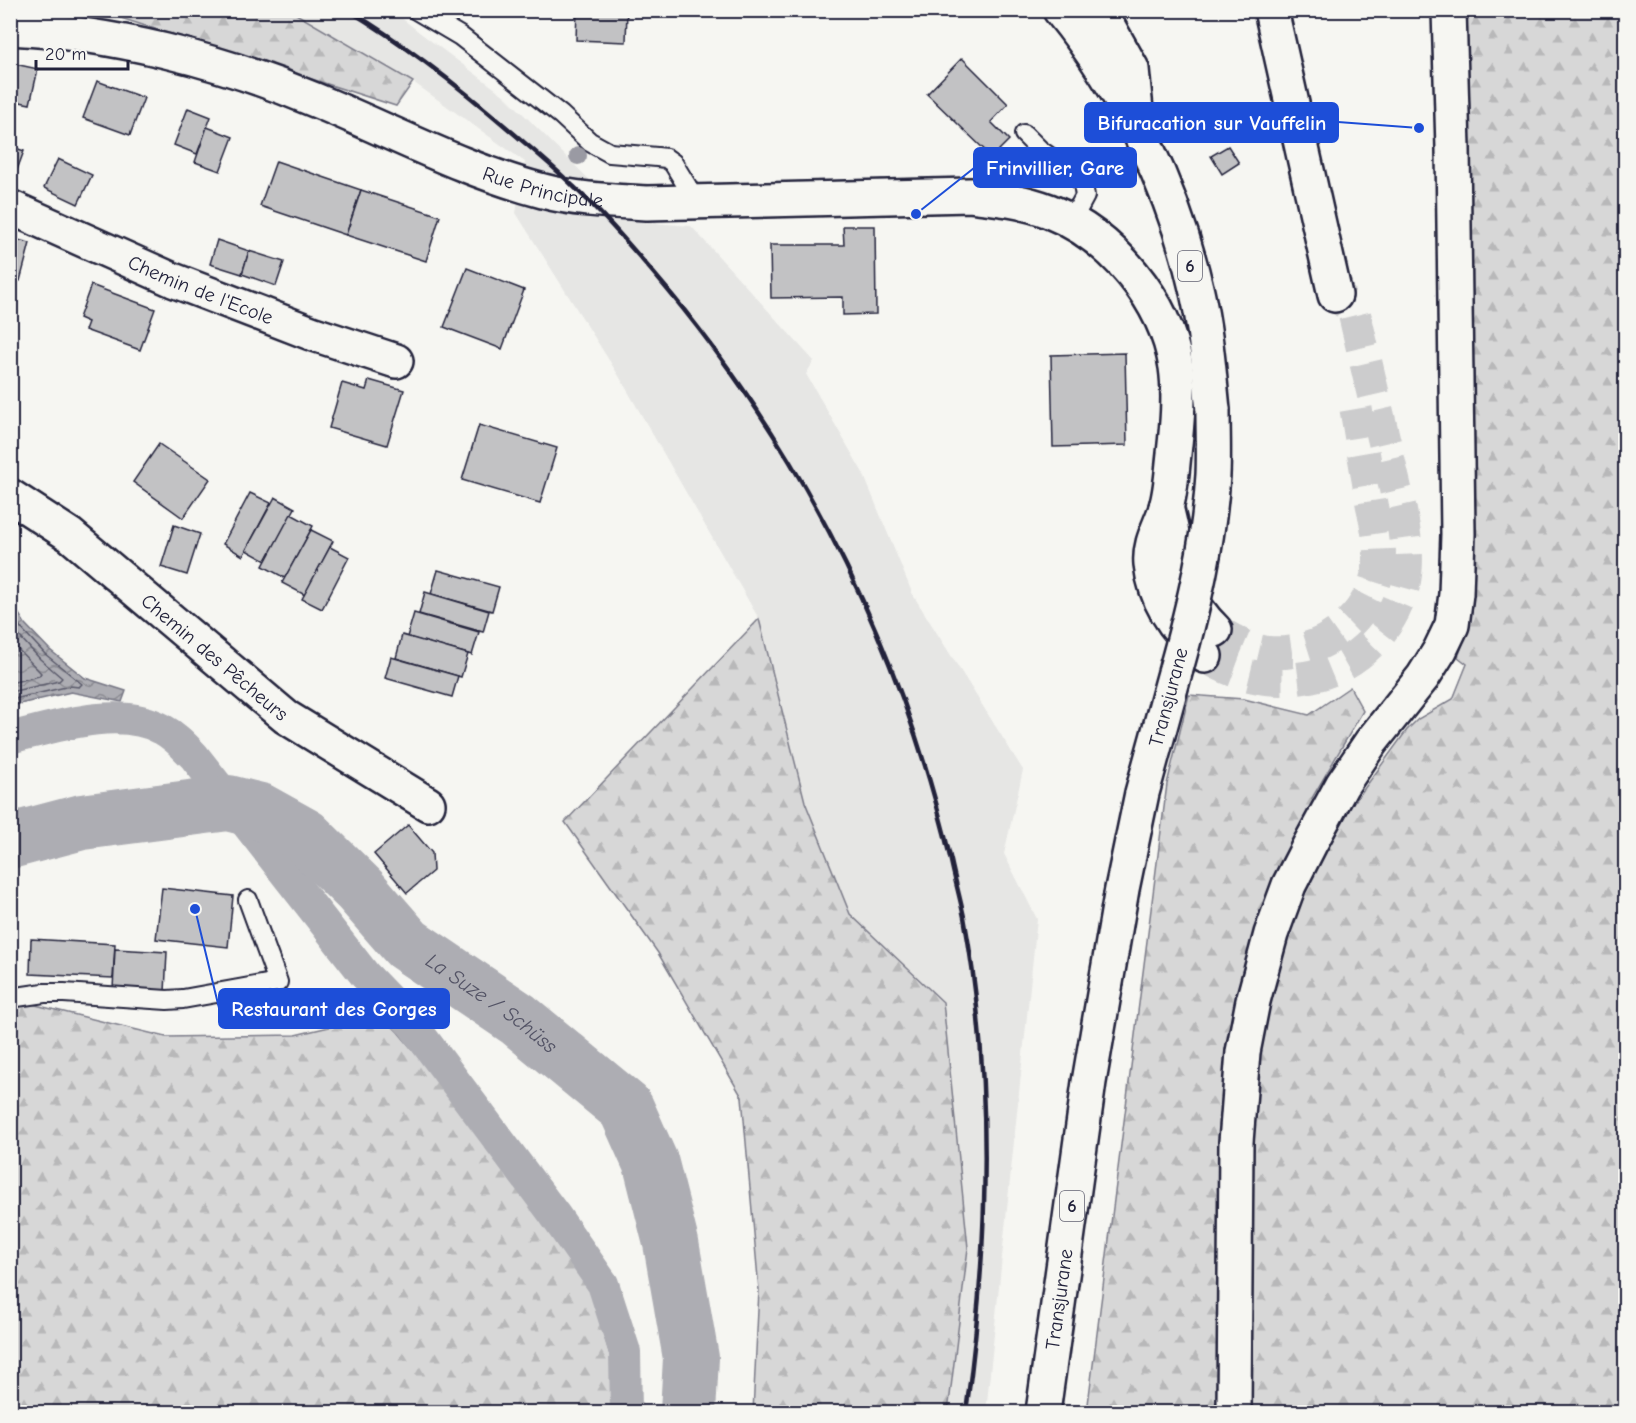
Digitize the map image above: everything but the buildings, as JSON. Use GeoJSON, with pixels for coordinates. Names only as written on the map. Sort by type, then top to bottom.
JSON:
{"type":"FeatureCollection","features":[{"type":"Feature","properties":{"kind":"main road","name":"Transjurane"},"geometry":{"type":"LineString","coordinates":[[1043,1413],[1089,1082],[1122,889],[1143,793],[1193,608],[1206,540],[1213,474],[1213,410],[1207,348],[1188,256],[1164,188],[1138,129],[1105,74],[1060,10]]}},
{"type":"Feature","properties":{"kind":"main road"},"geometry":{"type":"LineString","coordinates":[[1099,10],[1132,69],[1138,129]]}},
{"type":"Feature","properties":{"kind":"main road"},"geometry":{"type":"LineString","coordinates":[[1271,10],[1335,295]]}},
{"type":"Feature","properties":{"kind":"main road"},"geometry":{"type":"LineString","coordinates":[[1234,1413],[1236,1142],[1239,1095],[1253,1001],[1271,934],[1289,885],[1342,785],[1371,742],[1423,676],[1440,650],[1452,625],[1456,594],[1458,523],[1449,10]]}},
{"type":"Feature","properties":{"kind":"main road","name":"Rue Principale"},"geometry":{"type":"LineString","coordinates":[[10,28],[49,20],[98,36],[152,47],[236,71],[313,99],[471,169],[544,192],[606,201],[647,203],[970,195],[1015,202],[1050,212],[1082,229],[1123,263],[1146,292],[1166,330],[1176,367],[1177,408],[1174,453],[1166,507],[1175,540],[1178,570],[1210,643]]}},
{"type":"Feature","properties":{"kind":"main road","name":"Chemin de l'Ecole"},"geometry":{"type":"LineString","coordinates":[[10,207],[173,280],[311,333],[396,361]]}},
{"type":"Feature","properties":{"kind":"main road","name":"Chemin des Pêcheurs"},"geometry":{"type":"LineString","coordinates":[[10,496],[70,535],[286,717],[428,804]]}},
{"type":"Feature","properties":{"kind":"lane"},"geometry":{"type":"LineString","coordinates":[[416,10],[460,36],[561,114],[590,142],[610,153],[666,158],[673,163],[694,203]]}},
{"type":"Feature","properties":{"kind":"lane"},"geometry":{"type":"LineString","coordinates":[[1024,134],[1040,150],[1077,176],[1083,184],[1085,196],[1082,229]]}},
{"type":"Feature","properties":{"kind":"lane"},"geometry":{"type":"LineString","coordinates":[[10,998],[44,993],[64,993],[167,1000],[278,982],[248,900]]}},
{"type":"Feature","properties":{"kind":"shaded area"},"geometry":{"type":"Polygon","coordinates":[[[291,11],[393,11],[505,96],[631,221],[691,226],[814,361],[806,374],[863,473],[913,595],[1023,770],[1004,854],[1037,919],[986,1412],[948,1412],[968,1248],[943,1003],[850,914],[805,802],[759,619],[619,376],[516,213],[525,162],[413,82],[291,11]]]}},
{"type":"Feature","properties":{"kind":"green space"},"geometry":{"type":"Polygon","coordinates":[[[99,11],[291,11],[413,82],[396,106],[99,11]]]}},
{"type":"Feature","properties":{"kind":"green space"},"geometry":{"type":"Polygon","coordinates":[[[1466,11],[1625,11],[1625,1412],[1087,1412],[1167,784],[1189,695],[1244,699],[1309,715],[1350,687],[1363,711],[1312,798],[1356,800],[1407,730],[1418,719],[1453,699],[1467,664],[1458,657],[1470,617],[1474,575],[1472,374],[1466,179],[1468,150],[1466,11]]]}},
{"type":"Feature","properties":{"kind":"green space"},"geometry":{"type":"Polygon","coordinates":[[[759,619],[805,802],[850,914],[943,1002],[968,1248],[948,1412],[753,1412],[759,1290],[742,1097],[658,953],[565,822],[759,619]]]}},
{"type":"Feature","properties":{"kind":"green space"},"geometry":{"type":"Polygon","coordinates":[[[11,999],[166,1037],[295,1035],[359,1020],[373,1007],[398,1032],[578,1250],[618,1381],[621,1412],[11,1412],[11,999]]]}},
{"type":"Feature","properties":{"kind":"water"},"geometry":{"type":"Polygon","coordinates":[[[11,601],[25,624],[50,650],[85,678],[126,691],[122,702],[71,692],[11,706],[11,601]]]}},
{"type":"Feature","properties":{"kind":"waterway"},"geometry":{"type":"LineString","coordinates":[[10,738],[87,720],[127,719],[145,722],[162,729],[194,756],[365,975],[412,1024],[554,1214],[603,1284],[625,1352],[626,1412]]}},
{"type":"Feature","properties":{"kind":"waterway","name":"La Suze / Schüss"},"geometry":{"type":"LineString","coordinates":[[10,841],[82,822],[228,803],[260,811],[305,836],[360,890],[407,944],[518,1019],[626,1108],[651,1164],[671,1243],[691,1358],[688,1412]]}},
{"type":"Feature","properties":{"kind":"tunnel"},"geometry":{"type":"LineString","coordinates":[[1205,656],[1233,670],[1262,678],[1291,679],[1319,674],[1345,663],[1368,646],[1387,623],[1401,594],[1406,562],[1400,508],[1353,308],[1335,295]]}},
{"type":"Feature","properties":{"kind":"tunnel"},"geometry":{"type":"LineString","coordinates":[[1215,630],[1258,651],[1285,652],[1305,649],[1323,642],[1340,631],[1355,618],[1366,602],[1375,583],[1379,548],[1356,409]]}},
{"type":"Feature","properties":{"kind":"railway"},"geometry":{"type":"LineString","coordinates":[[348,10],[433,68],[536,152],[593,206],[651,270],[704,336],[753,404],[797,475],[837,548],[872,623],[903,700],[929,779],[951,861],[974,979],[984,1102],[985,1164],[980,1289],[966,1412]]}},
{"type":"Feature","properties":{"kind":"place","name":"Bifuracation sur Vauffelin"},"geometry":{"type":"Point","coordinates":[1419,128]}},
{"type":"Feature","properties":{"kind":"place","name":"Frinvillier, Gare"},"geometry":{"type":"Point","coordinates":[916,214]}},
{"type":"Feature","properties":{"kind":"place","name":"Restaurant des Gorges"},"geometry":{"type":"Point","coordinates":[195,909]}}]}
